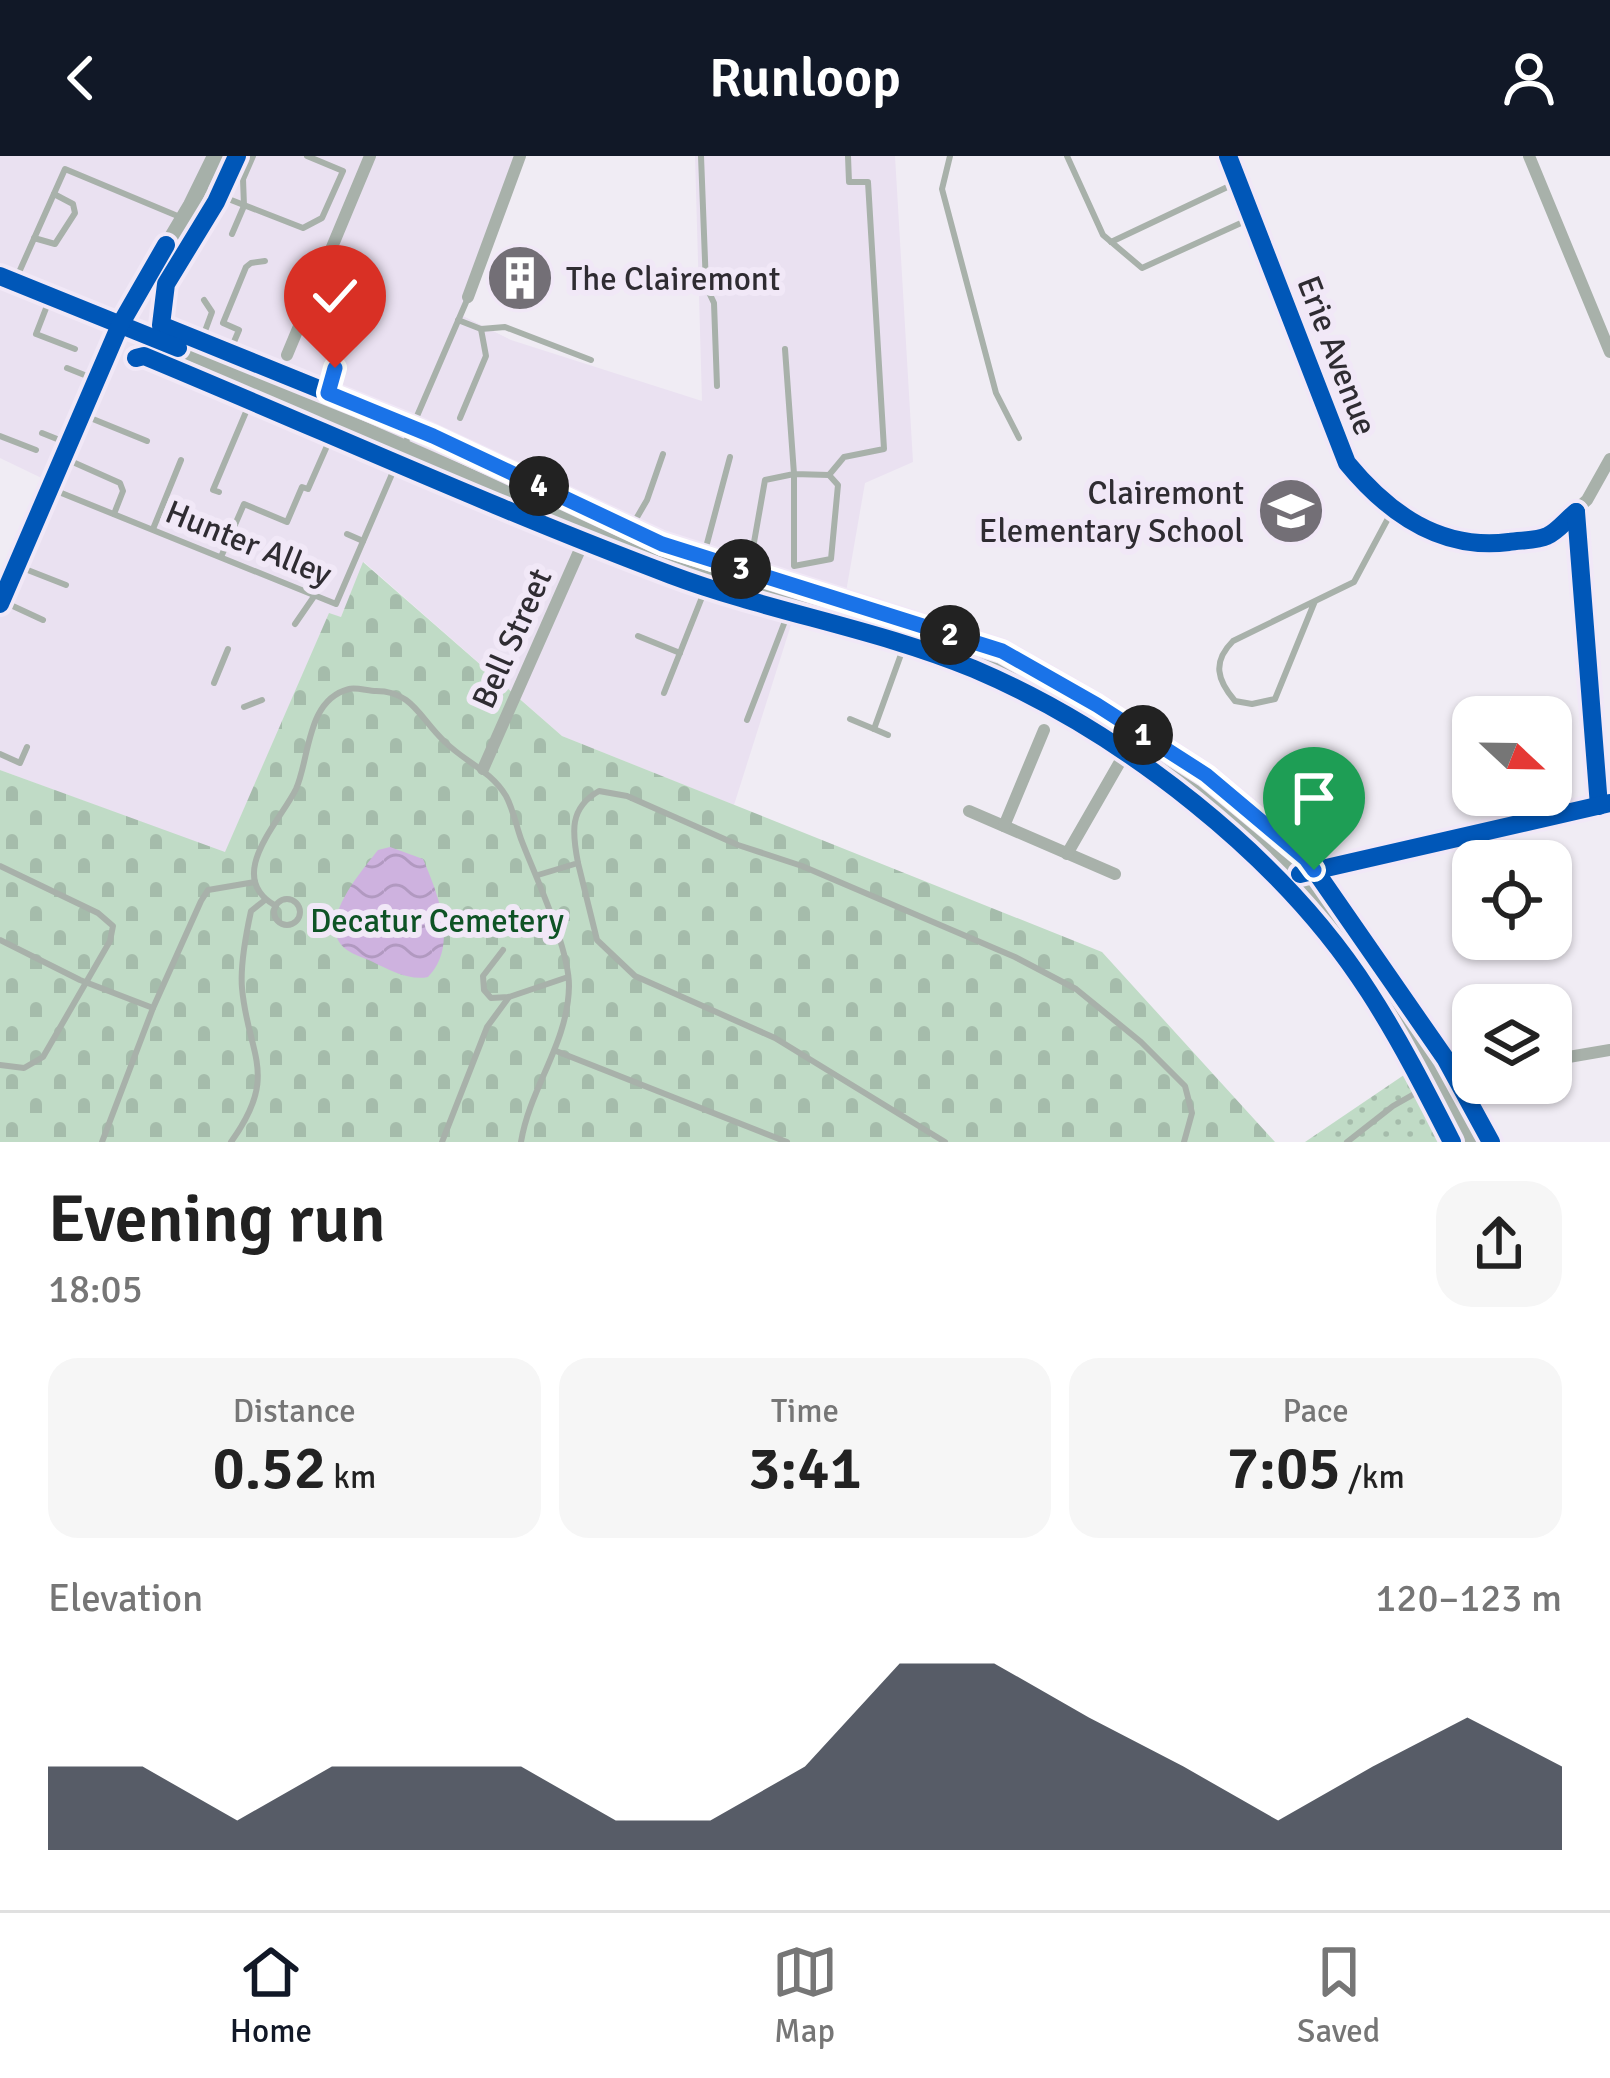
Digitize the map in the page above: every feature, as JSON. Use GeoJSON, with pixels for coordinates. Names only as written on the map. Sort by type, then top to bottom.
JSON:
{"type":"FeatureCollection","features":[{"type":"Feature","properties":{"kind":"main road"},"geometry":{"type":"LineString","coordinates":[[1,602],[120,325],[215,156]]}},
{"type":"Feature","properties":{"kind":"main road"},"geometry":{"type":"LineString","coordinates":[[8,279],[223,367],[589,529],[706,572],[909,632],[994,664],[1132,741],[1212,793],[1300,874],[1378,975],[1471,1142]]}},
{"type":"Feature","properties":{"kind":"street"},"geometry":{"type":"LineString","coordinates":[[287,355],[303,317],[311,279],[370,156]]}},
{"type":"Feature","properties":{"kind":"street"},"geometry":{"type":"LineString","coordinates":[[468,297],[520,156]]}},
{"type":"Feature","properties":{"kind":"street","name":"Erie Avenue"},"geometry":{"type":"LineString","coordinates":[[1228,156],[1347,463],[1392,511],[1449,538],[1495,543],[1546,536],[1576,512]]}},
{"type":"Feature","properties":{"kind":"street"},"geometry":{"type":"LineString","coordinates":[[1528,156],[1610,352]]}},
{"type":"Feature","properties":{"kind":"street"},"geometry":{"type":"LineString","coordinates":[[1300,874],[1605,805],[1576,512],[1610,460]]}},
{"type":"Feature","properties":{"kind":"street","name":"Bell Street"},"geometry":{"type":"LineString","coordinates":[[484,769],[589,529]]}},
{"type":"Feature","properties":{"kind":"street"},"geometry":{"type":"LineString","coordinates":[[1004,826],[1044,730]]}},
{"type":"Feature","properties":{"kind":"street"},"geometry":{"type":"LineString","coordinates":[[1067,854],[1132,741]]}},
{"type":"Feature","properties":{"kind":"street"},"geometry":{"type":"LineString","coordinates":[[969,811],[1114,874]]}},
{"type":"Feature","properties":{"kind":"street"},"geometry":{"type":"LineString","coordinates":[[1572,1056],[1610,1050]]}},
{"type":"Feature","properties":{"kind":"street"},"geometry":{"type":"LineString","coordinates":[[1440,1079],[1452,1077]]}},
{"type":"Feature","properties":{"kind":"lane"},"geometry":{"type":"LineString","coordinates":[[232,234],[244,206],[243,179],[253,156]]}},
{"type":"Feature","properties":{"kind":"lane"},"geometry":{"type":"LineString","coordinates":[[201,188],[303,228],[322,218],[343,172],[307,156]]}},
{"type":"Feature","properties":{"kind":"lane"},"geometry":{"type":"LineString","coordinates":[[701,156],[706,286],[714,303],[717,386]]}},
{"type":"Feature","properties":{"kind":"lane"},"geometry":{"type":"LineString","coordinates":[[829,475],[844,457],[884,449],[868,182],[849,182],[848,156]]}},
{"type":"Feature","properties":{"kind":"lane"},"geometry":{"type":"LineString","coordinates":[[950,156],[942,190],[996,393],[1018,438]]}},
{"type":"Feature","properties":{"kind":"lane"},"geometry":{"type":"LineString","coordinates":[[1067,156],[1103,235],[1142,268],[1252,218]]}},
{"type":"Feature","properties":{"kind":"lane"},"geometry":{"type":"LineString","coordinates":[[8,279],[34,238],[64,169],[183,219]]}},
{"type":"Feature","properties":{"kind":"lane"},"geometry":{"type":"LineString","coordinates":[[341,176],[359,183]]}},
{"type":"Feature","properties":{"kind":"lane"},"geometry":{"type":"LineString","coordinates":[[1112,242],[1238,182]]}},
{"type":"Feature","properties":{"kind":"lane"},"geometry":{"type":"LineString","coordinates":[[34,238],[55,244],[75,213],[73,204],[53,194]]}},
{"type":"Feature","properties":{"kind":"lane"},"geometry":{"type":"LineString","coordinates":[[223,367],[239,330],[224,323],[246,268],[265,261]]}},
{"type":"Feature","properties":{"kind":"lane"},"geometry":{"type":"LineString","coordinates":[[50,297],[36,334],[75,349]]}},
{"type":"Feature","properties":{"kind":"lane","name":"Hunter Alley"},"geometry":{"type":"LineString","coordinates":[[51,488],[336,604],[468,297]]}},
{"type":"Feature","properties":{"kind":"lane"},"geometry":{"type":"LineString","coordinates":[[196,356],[212,312],[204,300]]}},
{"type":"Feature","properties":{"kind":"lane"},"geometry":{"type":"LineString","coordinates":[[221,557],[244,504],[287,522],[302,487],[308,489],[331,414],[351,309]]}},
{"type":"Feature","properties":{"kind":"lane"},"geometry":{"type":"LineString","coordinates":[[303,317],[344,331]]}},
{"type":"Feature","properties":{"kind":"lane"},"geometry":{"type":"LineString","coordinates":[[458,320],[481,329],[505,327],[591,360]]}},
{"type":"Feature","properties":{"kind":"lane"},"geometry":{"type":"LineString","coordinates":[[460,418],[486,356],[481,329]]}},
{"type":"Feature","properties":{"kind":"lane"},"geometry":{"type":"LineString","coordinates":[[746,585],[765,480],[794,474],[829,475],[838,485],[831,559],[794,566],[794,474],[785,349]]}},
{"type":"Feature","properties":{"kind":"lane"},"geometry":{"type":"LineString","coordinates":[[68,368],[96,379]]}},
{"type":"Feature","properties":{"kind":"lane"},"geometry":{"type":"LineString","coordinates":[[216,491],[259,383]]}},
{"type":"Feature","properties":{"kind":"lane"},"geometry":{"type":"LineString","coordinates":[[81,414],[147,441]]}},
{"type":"Feature","properties":{"kind":"lane"},"geometry":{"type":"LineString","coordinates":[[351,447],[360,427]]}},
{"type":"Feature","properties":{"kind":"lane"},"geometry":{"type":"LineString","coordinates":[[42,433],[120,483],[123,491],[114,514]]}},
{"type":"Feature","properties":{"kind":"lane"},"geometry":{"type":"LineString","coordinates":[[0,436],[35,450]]}},
{"type":"Feature","properties":{"kind":"lane"},"geometry":{"type":"LineString","coordinates":[[623,541],[647,500],[663,454]]}},
{"type":"Feature","properties":{"kind":"lane"},"geometry":{"type":"LineString","coordinates":[[664,693],[706,572],[730,457]]}},
{"type":"Feature","properties":{"kind":"lane"},"geometry":{"type":"LineString","coordinates":[[152,530],[181,460]]}},
{"type":"Feature","properties":{"kind":"lane"},"geometry":{"type":"LineString","coordinates":[[1315,601],[1275,699],[1252,704],[1234,701],[1217,670],[1223,651],[1233,641],[1315,601],[1354,582],[1392,511]]}},
{"type":"Feature","properties":{"kind":"lane"},"geometry":{"type":"LineString","coordinates":[[346,534],[363,541]]}},
{"type":"Feature","properties":{"kind":"lane"},"geometry":{"type":"LineString","coordinates":[[17,565],[66,585]]}},
{"type":"Feature","properties":{"kind":"lane"},"geometry":{"type":"LineString","coordinates":[[295,625],[315,596]]}},
{"type":"Feature","properties":{"kind":"lane"},"geometry":{"type":"LineString","coordinates":[[747,720],[794,600]]}},
{"type":"Feature","properties":{"kind":"lane"},"geometry":{"type":"LineString","coordinates":[[1,602],[43,620]]}},
{"type":"Feature","properties":{"kind":"lane"},"geometry":{"type":"LineString","coordinates":[[874,729],[909,632]]}},
{"type":"Feature","properties":{"kind":"lane"},"geometry":{"type":"LineString","coordinates":[[638,636],[680,653]]}},
{"type":"Feature","properties":{"kind":"lane"},"geometry":{"type":"LineString","coordinates":[[214,683],[228,650]]}},
{"type":"Feature","properties":{"kind":"lane"},"geometry":{"type":"LineString","coordinates":[[275,905],[265,900],[255,882],[255,865],[262,839],[294,794],[319,713],[350,688],[392,690],[415,703],[447,744],[484,769],[506,796],[538,875],[568,976],[562,1035],[521,1142]]}},
{"type":"Feature","properties":{"kind":"lane"},"geometry":{"type":"LineString","coordinates":[[244,707],[262,700]]}},
{"type":"Feature","properties":{"kind":"lane"},"geometry":{"type":"LineString","coordinates":[[850,719],[888,735]]}},
{"type":"Feature","properties":{"kind":"lane"},"geometry":{"type":"LineString","coordinates":[[0,754],[20,763],[27,747]]}},
{"type":"Feature","properties":{"kind":"lane"},"geometry":{"type":"LineString","coordinates":[[945,1142],[776,1038],[635,976],[597,940],[573,824],[584,799],[599,791],[627,796],[1015,957],[1076,989],[1141,1042],[1185,1086],[1192,1113],[1184,1142]]}},
{"type":"Feature","properties":{"kind":"lane"},"geometry":{"type":"LineString","coordinates":[[538,875],[578,863]]}},
{"type":"Feature","properties":{"kind":"lane"},"geometry":{"type":"LineString","coordinates":[[0,866],[110,922],[110,941],[43,1057],[24,1068],[0,1065]]}},
{"type":"Feature","properties":{"kind":"lane"},"geometry":{"type":"LineString","coordinates":[[102,1142],[153,1008],[208,890],[255,882]]}},
{"type":"Feature","properties":{"kind":"lane"},"geometry":{"type":"LineString","coordinates":[[231,1142],[259,1090],[258,1054],[242,987],[251,911],[265,900]]}},
{"type":"Feature","properties":{"kind":"lane"},"geometry":{"type":"LineString","coordinates":[[294,901],[299,908],[297,920],[286,925],[278,922],[275,905],[294,901]]}},
{"type":"Feature","properties":{"kind":"lane"},"geometry":{"type":"LineString","coordinates":[[0,940],[153,1008]]}},
{"type":"Feature","properties":{"kind":"lane"},"geometry":{"type":"LineString","coordinates":[[503,950],[483,976],[484,990],[491,998],[509,997],[568,976]]}},
{"type":"Feature","properties":{"kind":"lane"},"geometry":{"type":"LineString","coordinates":[[442,1142],[487,1027],[509,997]]}},
{"type":"Feature","properties":{"kind":"lane"},"geometry":{"type":"LineString","coordinates":[[556,1051],[787,1142]]}},
{"type":"Feature","properties":{"kind":"lane"},"geometry":{"type":"LineString","coordinates":[[1347,1142],[1393,1106],[1440,1079]]}},
{"type":"Feature","properties":{"kind":"shaded area"},"geometry":{"type":"Polygon","coordinates":[[[0,156],[521,156],[463,316],[511,340],[702,401],[695,156],[895,156],[913,462],[865,483],[842,615],[797,606],[734,805],[562,736],[364,562],[341,617],[329,614],[225,853],[0,770],[0,605],[54,484],[0,458],[0,156]]]}},
{"type":"Feature","properties":{"kind":"green space","name":"Decatur Cemetery"},"geometry":{"type":"Polygon","coordinates":[[[363,562],[562,736],[1102,952],[1275,1142],[0,1142],[0,770],[225,852],[329,613],[341,617],[363,562]]]}},
{"type":"Feature","properties":{"kind":"green space"},"geometry":{"type":"Polygon","coordinates":[[[1432,1056],[1470,1142],[1305,1142],[1432,1056]]]}},
{"type":"Feature","properties":{"kind":"water"},"geometry":{"type":"Polygon","coordinates":[[[390,847],[423,859],[439,904],[442,950],[428,977],[393,971],[350,952],[338,939],[335,927],[344,898],[378,850],[390,847]]]}},
{"type":"Feature","properties":{"kind":"cycle path"},"geometry":{"type":"LineString","coordinates":[[237,156],[216,202],[166,284],[161,325],[413,427],[662,543],[1002,651],[1097,705],[1206,775],[1307,859],[1445,1058],[1491,1142]]}},
{"type":"Feature","properties":{"kind":"cycle path"},"geometry":{"type":"LineString","coordinates":[[1228,156],[1347,463],[1363,481],[1418,525],[1460,540],[1538,539],[1576,512]]}},
{"type":"Feature","properties":{"kind":"cycle path"},"geometry":{"type":"LineString","coordinates":[[0,604],[120,325],[166,245]]}},
{"type":"Feature","properties":{"kind":"cycle path"},"geometry":{"type":"LineString","coordinates":[[0,276],[178,348]]}},
{"type":"Feature","properties":{"kind":"cycle path"},"geometry":{"type":"LineString","coordinates":[[136,358],[144,356],[671,575],[974,669],[1086,727],[1194,803],[1291,893],[1369,992],[1452,1142]]}},
{"type":"Feature","properties":{"kind":"cycle path"},"geometry":{"type":"LineString","coordinates":[[1576,512],[1599,806]]}},
{"type":"Feature","properties":{"kind":"cycle path"},"geometry":{"type":"LineString","coordinates":[[1300,874],[1610,803]]}},
{"type":"Feature","properties":{"kind":"place","name":"The Clairemont"},"geometry":{"type":"Point","coordinates":[520,278]}},
{"type":"Feature","properties":{"kind":"place","name":"Clairemont Elementary School"},"geometry":{"type":"Point","coordinates":[1291,511]}},
{"type":"Feature","properties":{"kind":"route"},"geometry":{"type":"LineString","coordinates":[[335,368],[328,393],[433,436],[662,544],[1002,651],[1206,775],[1314,870]]}}]}
